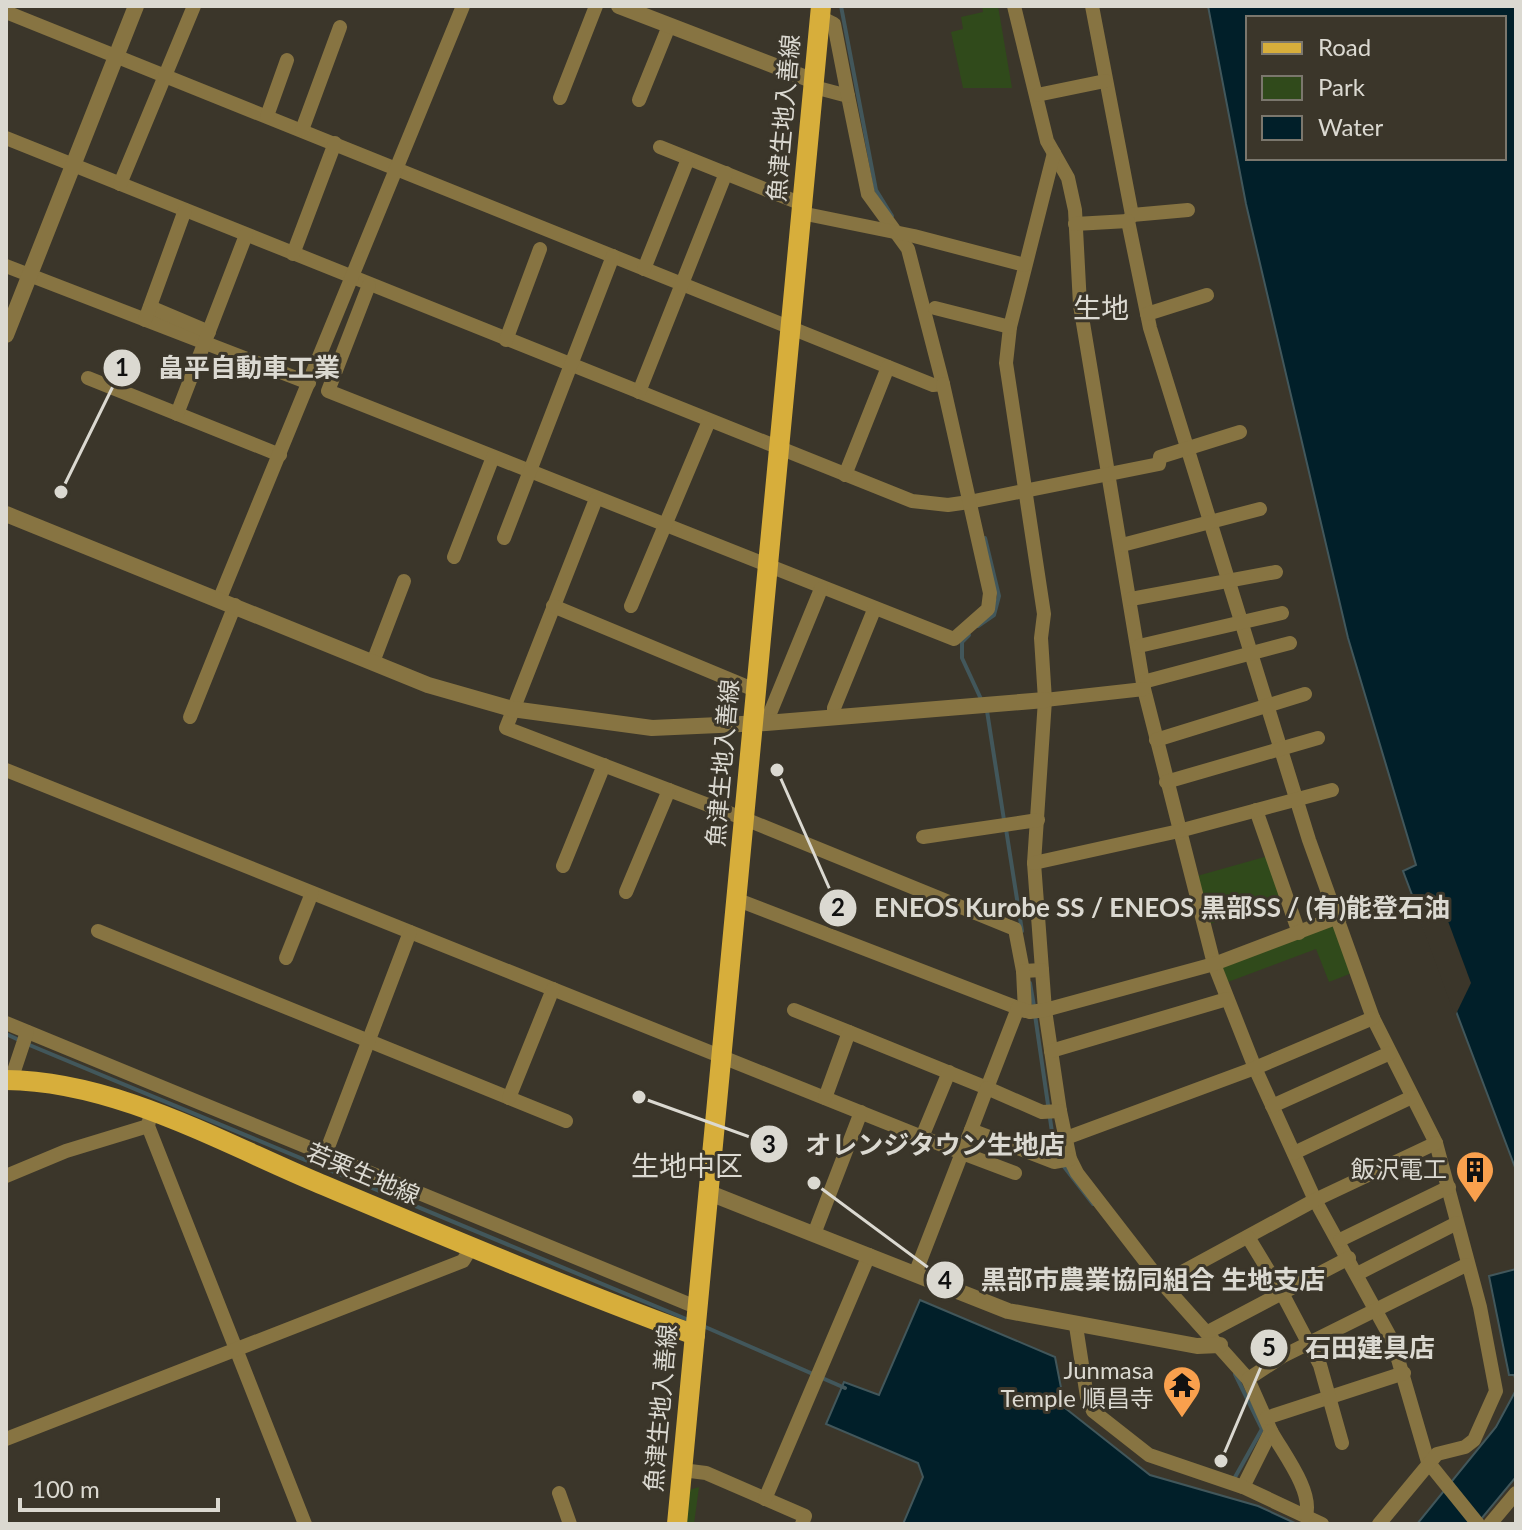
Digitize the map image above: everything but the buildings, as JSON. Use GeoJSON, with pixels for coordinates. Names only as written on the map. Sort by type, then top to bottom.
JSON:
{"type":"FeatureCollection","features":[{"type":"Feature","properties":{"kind":"main road","name":"魚津生地入善線"},"geometry":{"type":"LineString","coordinates":[[677,1524],[745,819],[759,723],[755,690],[820,12]]}},
{"type":"Feature","properties":{"kind":"main road","name":"若栗生地線"},"geometry":{"type":"LineString","coordinates":[[8,1080],[85,1090],[471,1248],[695,1335]]}},
{"type":"Feature","properties":{"kind":"street"},"geometry":{"type":"LineString","coordinates":[[6,335],[136,6]]}},
{"type":"Feature","properties":{"kind":"street"},"geometry":{"type":"LineString","coordinates":[[120,184],[194,6]]}},
{"type":"Feature","properties":{"kind":"street"},"geometry":{"type":"LineString","coordinates":[[190,717],[280,455],[463,6]]}},
{"type":"Feature","properties":{"kind":"street"},"geometry":{"type":"LineString","coordinates":[[560,98],[596,6]]}},
{"type":"Feature","properties":{"kind":"street"},"geometry":{"type":"LineString","coordinates":[[619,6],[848,96]]}},
{"type":"Feature","properties":{"kind":"street"},"geometry":{"type":"LineString","coordinates":[[1014,6],[1047,141],[1068,178],[1075,224],[1080,305],[1144,685],[1214,964],[1255,1068],[1315,1200],[1340,1240],[1404,1373],[1430,1466],[1478,1524]]}},
{"type":"Feature","properties":{"kind":"street"},"geometry":{"type":"LineString","coordinates":[[1092,6],[1147,314],[1185,447],[1335,920],[1373,1018],[1436,1143],[1466,1265],[1480,1307],[1496,1391],[1474,1440],[1465,1447],[1437,1454],[1379,1524]]}},
{"type":"Feature","properties":{"kind":"street"},"geometry":{"type":"LineString","coordinates":[[6,12],[115,58],[397,166],[933,385],[943,384]]}},
{"type":"Feature","properties":{"kind":"street"},"geometry":{"type":"LineString","coordinates":[[369,285],[328,391],[874,610],[954,639],[988,609],[990,593],[943,384],[908,249],[868,194],[834,24],[820,12]]}},
{"type":"Feature","properties":{"kind":"street"},"geometry":{"type":"LineString","coordinates":[[639,100],[669,26]]}},
{"type":"Feature","properties":{"kind":"street"},"geometry":{"type":"LineString","coordinates":[[302,130],[340,27]]}},
{"type":"Feature","properties":{"kind":"street"},"geometry":{"type":"LineString","coordinates":[[267,116],[287,60]]}},
{"type":"Feature","properties":{"kind":"street"},"geometry":{"type":"LineString","coordinates":[[1037,95],[1105,81]]}},
{"type":"Feature","properties":{"kind":"street"},"geometry":{"type":"LineString","coordinates":[[6,138],[912,501],[948,505],[1109,476],[1159,464],[1160,457],[1185,447],[1240,432]]}},
{"type":"Feature","properties":{"kind":"street"},"geometry":{"type":"LineString","coordinates":[[293,254],[335,143]]}},
{"type":"Feature","properties":{"kind":"street"},"geometry":{"type":"LineString","coordinates":[[660,147],[726,173],[802,209],[1025,265]]}},
{"type":"Feature","properties":{"kind":"street"},"geometry":{"type":"LineString","coordinates":[[1054,153],[1010,327],[1006,363],[1044,614],[1041,638],[1045,700],[1034,863],[1045,1010],[1060,1111],[1070,1159],[1077,1173],[1162,1283],[1248,1379],[1309,1505],[1306,1515]]}},
{"type":"Feature","properties":{"kind":"street"},"geometry":{"type":"LineString","coordinates":[[644,269],[688,159]]}},
{"type":"Feature","properties":{"kind":"street"},"geometry":{"type":"LineString","coordinates":[[639,392],[726,173]]}},
{"type":"Feature","properties":{"kind":"street"},"geometry":{"type":"LineString","coordinates":[[147,313],[185,210]]}},
{"type":"Feature","properties":{"kind":"street"},"geometry":{"type":"LineString","coordinates":[[1075,224],[1188,210]]}},
{"type":"Feature","properties":{"kind":"street"},"geometry":{"type":"LineString","coordinates":[[177,414],[246,235]]}},
{"type":"Feature","properties":{"kind":"street"},"geometry":{"type":"LineString","coordinates":[[506,340],[540,249]]}},
{"type":"Feature","properties":{"kind":"street"},"geometry":{"type":"LineString","coordinates":[[504,538],[613,256]]}},
{"type":"Feature","properties":{"kind":"street"},"geometry":{"type":"LineString","coordinates":[[6,266],[147,313],[309,383]]}},
{"type":"Feature","properties":{"kind":"street"},"geometry":{"type":"LineString","coordinates":[[1147,314],[1207,295]]}},
{"type":"Feature","properties":{"kind":"street"},"geometry":{"type":"LineString","coordinates":[[935,308],[1010,327]]}},
{"type":"Feature","properties":{"kind":"street"},"geometry":{"type":"LineString","coordinates":[[845,475],[888,367]]}},
{"type":"Feature","properties":{"kind":"street"},"geometry":{"type":"LineString","coordinates":[[88,378],[280,455]]}},
{"type":"Feature","properties":{"kind":"street"},"geometry":{"type":"LineString","coordinates":[[631,606],[709,421]]}},
{"type":"Feature","properties":{"kind":"street"},"geometry":{"type":"LineString","coordinates":[[454,557],[493,457]]}},
{"type":"Feature","properties":{"kind":"street"},"geometry":{"type":"LineString","coordinates":[[596,499],[506,728],[745,819],[1015,929],[1023,971],[1022,1010],[987,1088],[915,1274]]}},
{"type":"Feature","properties":{"kind":"street"},"geometry":{"type":"LineString","coordinates":[[1122,545],[1260,509]]}},
{"type":"Feature","properties":{"kind":"street"},"geometry":{"type":"LineString","coordinates":[[6,514],[428,685],[512,709],[652,728],[834,718],[1045,700],[1144,685],[1290,643]]}},
{"type":"Feature","properties":{"kind":"street"},"geometry":{"type":"LineString","coordinates":[[1131,599],[1276,572]]}},
{"type":"Feature","properties":{"kind":"street"},"geometry":{"type":"LineString","coordinates":[[373,662],[404,581]]}},
{"type":"Feature","properties":{"kind":"street"},"geometry":{"type":"LineString","coordinates":[[759,723],[821,589]]}},
{"type":"Feature","properties":{"kind":"street"},"geometry":{"type":"LineString","coordinates":[[553,606],[755,690]]}},
{"type":"Feature","properties":{"kind":"street"},"geometry":{"type":"LineString","coordinates":[[834,718],[834,708],[874,610]]}},
{"type":"Feature","properties":{"kind":"street"},"geometry":{"type":"LineString","coordinates":[[1139,646],[1282,613]]}},
{"type":"Feature","properties":{"kind":"street"},"geometry":{"type":"LineString","coordinates":[[1156,740],[1305,694]]}},
{"type":"Feature","properties":{"kind":"street"},"geometry":{"type":"LineString","coordinates":[[1166,782],[1318,738]]}},
{"type":"Feature","properties":{"kind":"street"},"geometry":{"type":"LineString","coordinates":[[563,866],[604,765]]}},
{"type":"Feature","properties":{"kind":"street"},"geometry":{"type":"LineString","coordinates":[[6,770],[1015,1173]]}},
{"type":"Feature","properties":{"kind":"street"},"geometry":{"type":"LineString","coordinates":[[626,892],[669,790]]}},
{"type":"Feature","properties":{"kind":"street"},"geometry":{"type":"LineString","coordinates":[[1034,863],[1179,831],[1332,790]]}},
{"type":"Feature","properties":{"kind":"street"},"geometry":{"type":"LineString","coordinates":[[1256,810],[1299,933]]}},
{"type":"Feature","properties":{"kind":"street"},"geometry":{"type":"LineString","coordinates":[[923,837],[1038,820]]}},
{"type":"Feature","properties":{"kind":"street"},"geometry":{"type":"LineString","coordinates":[[286,958],[312,893]]}},
{"type":"Feature","properties":{"kind":"street"},"geometry":{"type":"LineString","coordinates":[[738,900],[1022,1010],[1045,1010],[1214,964],[1370,905]]}},
{"type":"Feature","properties":{"kind":"street"},"geometry":{"type":"LineString","coordinates":[[98,931],[566,1121]]}},
{"type":"Feature","properties":{"kind":"street"},"geometry":{"type":"LineString","coordinates":[[325,1155],[410,932]]}},
{"type":"Feature","properties":{"kind":"street"},"geometry":{"type":"LineString","coordinates":[[1023,971],[1042,970]]}},
{"type":"Feature","properties":{"kind":"street"},"geometry":{"type":"LineString","coordinates":[[509,1098],[553,989]]}},
{"type":"Feature","properties":{"kind":"street"},"geometry":{"type":"LineString","coordinates":[[1051,1051],[1227,999]]}},
{"type":"Feature","properties":{"kind":"street"},"geometry":{"type":"LineString","coordinates":[[794,1010],[1042,1112],[1060,1111]]}},
{"type":"Feature","properties":{"kind":"street"},"geometry":{"type":"LineString","coordinates":[[1066,1138],[1255,1068],[1373,1018]]}},
{"type":"Feature","properties":{"kind":"street"},"geometry":{"type":"LineString","coordinates":[[6,1023],[696,1307]]}},
{"type":"Feature","properties":{"kind":"street"},"geometry":{"type":"LineString","coordinates":[[8,1080],[13,1047],[27,1032]]}},
{"type":"Feature","properties":{"kind":"street"},"geometry":{"type":"LineString","coordinates":[[825,1098],[849,1032]]}},
{"type":"Feature","properties":{"kind":"street"},"geometry":{"type":"LineString","coordinates":[[1272,1106],[1390,1053]]}},
{"type":"Feature","properties":{"kind":"street"},"geometry":{"type":"LineString","coordinates":[[922,1137],[949,1072]]}},
{"type":"Feature","properties":{"kind":"street"},"geometry":{"type":"LineString","coordinates":[[1294,1153],[1412,1097]]}},
{"type":"Feature","properties":{"kind":"street"},"geometry":{"type":"LineString","coordinates":[[814,1234],[861,1112]]}},
{"type":"Feature","properties":{"kind":"street"},"geometry":{"type":"LineString","coordinates":[[6,1176],[150,1119],[305,1524]]}},
{"type":"Feature","properties":{"kind":"street"},"geometry":{"type":"LineString","coordinates":[[971,1130],[1054,1162],[1070,1159]]}},
{"type":"Feature","properties":{"kind":"street"},"geometry":{"type":"LineString","coordinates":[[1162,1283],[1315,1200],[1436,1143]]}},
{"type":"Feature","properties":{"kind":"street"},"geometry":{"type":"LineString","coordinates":[[1340,1240],[1449,1187]]}},
{"type":"Feature","properties":{"kind":"street"},"geometry":{"type":"LineString","coordinates":[[707,1192],[1008,1311],[1197,1346],[1220,1345]]}},
{"type":"Feature","properties":{"kind":"street"},"geometry":{"type":"LineString","coordinates":[[1357,1274],[1457,1223]]}},
{"type":"Feature","properties":{"kind":"street"},"geometry":{"type":"LineString","coordinates":[[1248,1237],[1309,1343],[1332,1396],[1342,1443]]}},
{"type":"Feature","properties":{"kind":"street"},"geometry":{"type":"LineString","coordinates":[[6,1439],[463,1261],[471,1248]]}},
{"type":"Feature","properties":{"kind":"street"},"geometry":{"type":"LineString","coordinates":[[765,1499],[869,1255]]}},
{"type":"Feature","properties":{"kind":"street"},"geometry":{"type":"LineString","coordinates":[[1208,1332],[1349,1258]]}},
{"type":"Feature","properties":{"kind":"street"},"geometry":{"type":"LineString","coordinates":[[1248,1379],[1309,1343],[1377,1312],[1466,1265]]}},
{"type":"Feature","properties":{"kind":"street"},"geometry":{"type":"LineString","coordinates":[[1076,1326],[1087,1397],[1093,1411],[1149,1455],[1243,1487],[1322,1524]]}},
{"type":"Feature","properties":{"kind":"street"},"geometry":{"type":"LineString","coordinates":[[1243,1487],[1269,1424],[1332,1396],[1404,1373]]}},
{"type":"Feature","properties":{"kind":"street"},"geometry":{"type":"LineString","coordinates":[[682,1470],[706,1473],[805,1516],[802,1524]]}},
{"type":"Feature","properties":{"kind":"street"},"geometry":{"type":"LineString","coordinates":[[559,1493],[570,1524]]}},
{"type":"Feature","properties":{"kind":"street"},"geometry":{"type":"LineString","coordinates":[[1490,1524],[1516,1493]]}},
{"type":"Feature","properties":{"kind":"green space"},"geometry":{"type":"Polygon","coordinates":[[[982,6],[998,6],[1012,88],[963,88],[951,32],[963,29],[961,17],[983,12],[982,6]]]}},
{"type":"Feature","properties":{"kind":"green space"},"geometry":{"type":"Polygon","coordinates":[[[1268,856],[1282,902],[1209,924],[1197,876],[1268,856]]]}},
{"type":"Feature","properties":{"kind":"green space"},"geometry":{"type":"Polygon","coordinates":[[[1334,924],[1352,973],[1329,982],[1316,949],[1228,982],[1222,966],[1334,924]]]}},
{"type":"Feature","properties":{"kind":"green space"},"geometry":{"type":"Polygon","coordinates":[[[699,1487],[694,1524],[685,1524],[689,1490],[699,1487]]]}},
{"type":"Feature","properties":{"kind":"water"},"geometry":{"type":"Polygon","coordinates":[[[1208,6],[1516,6],[1516,1170],[1403,871],[1416,865],[1348,638],[1246,204],[1208,6]]]}},
{"type":"Feature","properties":{"kind":"water"},"geometry":{"type":"Polygon","coordinates":[[[1516,1269],[1516,1381],[1514,1375],[1509,1375],[1489,1276],[1516,1269]]]}},
{"type":"Feature","properties":{"kind":"water"},"geometry":{"type":"Polygon","coordinates":[[[920,1300],[1055,1357],[1065,1408],[1150,1475],[1258,1506],[1297,1524],[903,1524],[923,1477],[918,1463],[826,1424],[844,1382],[879,1395],[920,1300]]]}},
{"type":"Feature","properties":{"kind":"water"},"geometry":{"type":"Polygon","coordinates":[[[1516,1390],[1516,1477],[1477,1524],[1417,1524],[1496,1427],[1516,1390]]]}},
{"type":"Feature","properties":{"kind":"pier"},"geometry":{"type":"Polygon","coordinates":[[[1442,905],[1471,983],[1455,1016],[1415,906],[1442,905]]]}},
{"type":"Feature","properties":{"kind":"waterway"},"geometry":{"type":"LineString","coordinates":[[841,6],[876,190],[892,216]]}},
{"type":"Feature","properties":{"kind":"waterway"},"geometry":{"type":"LineString","coordinates":[[978,626],[994,615],[999,596],[985,538]]}},
{"type":"Feature","properties":{"kind":"waterway"},"geometry":{"type":"LineString","coordinates":[[969,635],[962,642],[962,658],[981,699]]}},
{"type":"Feature","properties":{"kind":"waterway"},"geometry":{"type":"LineString","coordinates":[[987,711],[1004,820]]}},
{"type":"Feature","properties":{"kind":"waterway"},"geometry":{"type":"LineString","coordinates":[[1006,829],[1022,931]]}},
{"type":"Feature","properties":{"kind":"waterway"},"geometry":{"type":"LineString","coordinates":[[1030,983],[1034,1006]]}},
{"type":"Feature","properties":{"kind":"waterway"},"geometry":{"type":"LineString","coordinates":[[1035,1015],[1053,1139],[1059,1156]]}},
{"type":"Feature","properties":{"kind":"waterway"},"geometry":{"type":"LineString","coordinates":[[6,1034],[19,1040]]}},
{"type":"Feature","properties":{"kind":"waterway"},"geometry":{"type":"LineString","coordinates":[[27,1044],[691,1321]]}},
{"type":"Feature","properties":{"kind":"waterway"},"geometry":{"type":"LineString","coordinates":[[1062,1164],[1093,1204]]}},
{"type":"Feature","properties":{"kind":"waterway"},"geometry":{"type":"LineString","coordinates":[[703,1326],[845,1388]]}},
{"type":"Feature","properties":{"kind":"waterway"},"geometry":{"type":"LineString","coordinates":[[1234,1479],[1262,1429],[1235,1374]]}},
{"type":"Feature","properties":{"kind":"place","name":"畠平自動車工業"},"geometry":{"type":"Point","coordinates":[61,492]}},
{"type":"Feature","properties":{"kind":"place","name":"ENEOS Kurobe SS / ENEOS 黒部SS / (有)能登石油"},"geometry":{"type":"Point","coordinates":[777,770]}},
{"type":"Feature","properties":{"kind":"place","name":"オレンジタウン生地店"},"geometry":{"type":"Point","coordinates":[639,1097]}},
{"type":"Feature","properties":{"kind":"place","name":"黒部市農業協同組合 生地支店"},"geometry":{"type":"Point","coordinates":[814,1183]}},
{"type":"Feature","properties":{"kind":"place","name":"飯沢電工"},"geometry":{"type":"Point","coordinates":[1475,1204]}},
{"type":"Feature","properties":{"kind":"place","name":"Junmasa Temple 順昌寺"},"geometry":{"type":"Point","coordinates":[1182,1419]}},
{"type":"Feature","properties":{"kind":"place","name":"石田建具店"},"geometry":{"type":"Point","coordinates":[1221,1461]}},
{"type":"Feature","properties":{"kind":"district","name":"生地"},"geometry":{"type":"Point","coordinates":[1101,308]}},
{"type":"Feature","properties":{"kind":"district","name":"生地中区"},"geometry":{"type":"Point","coordinates":[687,1166]}}]}
